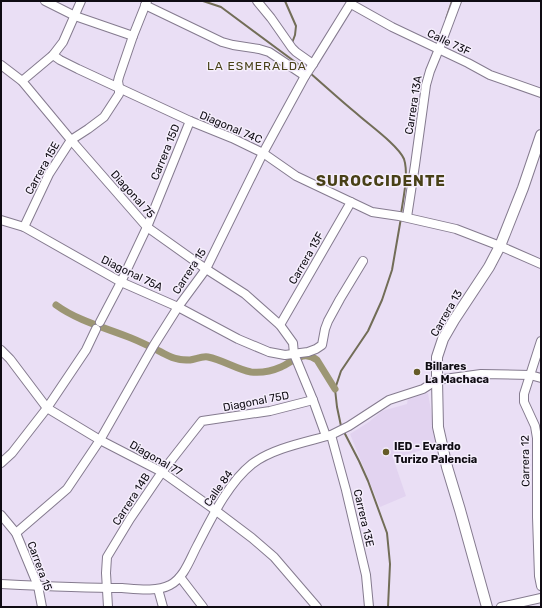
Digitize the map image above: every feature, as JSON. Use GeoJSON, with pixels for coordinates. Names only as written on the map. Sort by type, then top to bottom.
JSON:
{"type":"FeatureCollection","features":[{"type":"Feature","properties":{"kind":"street"},"geometry":{"type":"LineString","coordinates":[[46,1],[75,16],[133,36]]}},
{"type":"Feature","properties":{"kind":"street"},"geometry":{"type":"LineString","coordinates":[[22,81],[53,55],[63,42],[81,1]]}},
{"type":"Feature","properties":{"kind":"street"},"geometry":{"type":"LineString","coordinates":[[257,1],[272,18],[296,52],[313,65]]}},
{"type":"Feature","properties":{"kind":"street","name":"Carrera 13A"},"geometry":{"type":"LineString","coordinates":[[403,217],[426,85],[435,48],[456,1]]}},
{"type":"Feature","properties":{"kind":"street","name":"Calle 73F"},"geometry":{"type":"LineString","coordinates":[[351,2],[392,27],[490,75],[541,93]]}},
{"type":"Feature","properties":{"kind":"street","name":"Carrera 15"},"geometry":{"type":"LineString","coordinates":[[16,533],[67,489],[100,440],[153,347],[178,307],[206,269],[263,153],[306,75],[351,2]]}},
{"type":"Feature","properties":{"kind":"street"},"geometry":{"type":"LineString","coordinates":[[146,3],[222,42],[269,52],[306,75]]}},
{"type":"Feature","properties":{"kind":"street","name":"Carrera 15E"},"geometry":{"type":"LineString","coordinates":[[24,228],[50,174],[71,140],[88,130],[104,116],[119,94],[119,77],[146,3]]}},
{"type":"Feature","properties":{"kind":"street","name":"Diagonal 74C"},"geometry":{"type":"LineString","coordinates":[[53,55],[78,69],[263,153],[296,176],[372,212],[403,217],[456,229],[541,264]]}},
{"type":"Feature","properties":{"kind":"street","name":"Diagonal 75"},"geometry":{"type":"LineString","coordinates":[[1,65],[22,81],[71,140],[147,226],[206,269],[245,294],[280,325],[293,343],[295,357]]}},
{"type":"Feature","properties":{"kind":"street","name":"Carrera 15D"},"geometry":{"type":"LineString","coordinates":[[1,463],[12,453],[47,408],[86,350],[121,282],[147,226],[190,121]]}},
{"type":"Feature","properties":{"kind":"street","name":"Carrera 13"},"geometry":{"type":"LineString","coordinates":[[487,607],[447,467],[438,427],[437,358],[443,339],[489,267],[500,246],[523,188],[541,135]]}},
{"type":"Feature","properties":{"kind":"street","name":"Carrera 13F"},"geometry":{"type":"LineString","coordinates":[[280,325],[351,202]]}},
{"type":"Feature","properties":{"kind":"street","name":"Diagonal 75A"},"geometry":{"type":"LineString","coordinates":[[1,220],[24,228],[121,282],[178,307],[238,339],[269,352],[295,357],[316,349],[322,345],[328,321],[363,261]]}},
{"type":"Feature","properties":{"kind":"street","name":"Carrera 12"},"geometry":{"type":"LineString","coordinates":[[541,340],[524,394],[524,402],[535,426],[537,438],[537,517],[539,576],[541,586]]}},
{"type":"Feature","properties":{"kind":"street","name":"Diagonal 77"},"geometry":{"type":"LineString","coordinates":[[1,350],[10,359],[47,408],[100,440],[162,472],[216,510],[274,557],[317,607]]}},
{"type":"Feature","properties":{"kind":"street","name":"Carrera 13E"},"geometry":{"type":"LineString","coordinates":[[295,357],[313,400],[336,433],[346,490],[366,575],[369,607]]}},
{"type":"Feature","properties":{"kind":"street","name":"Calle 84"},"geometry":{"type":"LineString","coordinates":[[180,577],[216,510],[240,475],[253,463],[276,451],[336,433],[390,400],[423,389],[437,380],[481,374],[530,375],[541,378]]}},
{"type":"Feature","properties":{"kind":"street","name":"Diagonal 75D"},"geometry":{"type":"LineString","coordinates":[[202,421],[270,411],[313,400]]}},
{"type":"Feature","properties":{"kind":"street","name":"Carrera 14B"},"geometry":{"type":"LineString","coordinates":[[107,588],[107,557],[162,472],[202,421]]}},
{"type":"Feature","properties":{"kind":"street","name":"Carrera 15"},"geometry":{"type":"LineString","coordinates":[[1,515],[16,533],[38,586],[42,607]]}},
{"type":"Feature","properties":{"kind":"street"},"geometry":{"type":"LineString","coordinates":[[1,584],[158,589],[170,585],[180,577],[203,607]]}},
{"type":"Feature","properties":{"kind":"street"},"geometry":{"type":"LineString","coordinates":[[107,588],[108,607]]}},
{"type":"Feature","properties":{"kind":"street"},"geometry":{"type":"LineString","coordinates":[[158,589],[163,607]]}},
{"type":"Feature","properties":{"kind":"street"},"geometry":{"type":"LineString","coordinates":[[501,607],[541,598]]}},
{"type":"Feature","properties":{"kind":"shaded area","name":"IED - Evardo Turizo Palencia"},"geometry":{"type":"Polygon","coordinates":[[[428,393],[437,446],[393,458],[406,496],[380,507],[350,434],[369,422],[382,411],[407,404],[408,398],[428,393]]]}},
{"type":"Feature","properties":{"kind":"waterway"},"geometry":{"type":"LineString","coordinates":[[203,1],[221,7],[306,70]]}},
{"type":"Feature","properties":{"kind":"waterway"},"geometry":{"type":"LineString","coordinates":[[285,1],[296,26],[292,43]]}},
{"type":"Feature","properties":{"kind":"waterway"},"geometry":{"type":"LineString","coordinates":[[446,19],[452,1]]}},
{"type":"Feature","properties":{"kind":"waterway"},"geometry":{"type":"LineString","coordinates":[[310,73],[396,147],[401,153],[404,159],[406,172],[401,214]]}},
{"type":"Feature","properties":{"kind":"waterway"},"geometry":{"type":"LineString","coordinates":[[341,426],[335,389],[341,371],[368,331],[382,300],[392,270],[401,218]]}},
{"type":"Feature","properties":{"kind":"waterway"},"geometry":{"type":"LineString","coordinates":[[56,305],[73,316],[131,338],[174,358],[190,360],[208,357],[245,371],[259,372],[278,368],[303,356],[312,357],[317,360],[335,389]]}},
{"type":"Feature","properties":{"kind":"waterway"},"geometry":{"type":"LineString","coordinates":[[343,430],[368,481],[387,533],[390,564],[388,607]]}},
{"type":"Feature","properties":{"kind":"place","name":"Billares La Machaca"},"geometry":{"type":"Point","coordinates":[417,372]}},
{"type":"Feature","properties":{"kind":"place","name":"IED - Evardo Turizo Palencia"},"geometry":{"type":"Point","coordinates":[386,452]}},
{"type":"Feature","properties":{"kind":"district","name":"LA ESMERALDA"},"geometry":{"type":"Point","coordinates":[257,66]}},
{"type":"Feature","properties":{"kind":"district","name":"SUROCCIDENTE"},"geometry":{"type":"Point","coordinates":[381,181]}}]}
